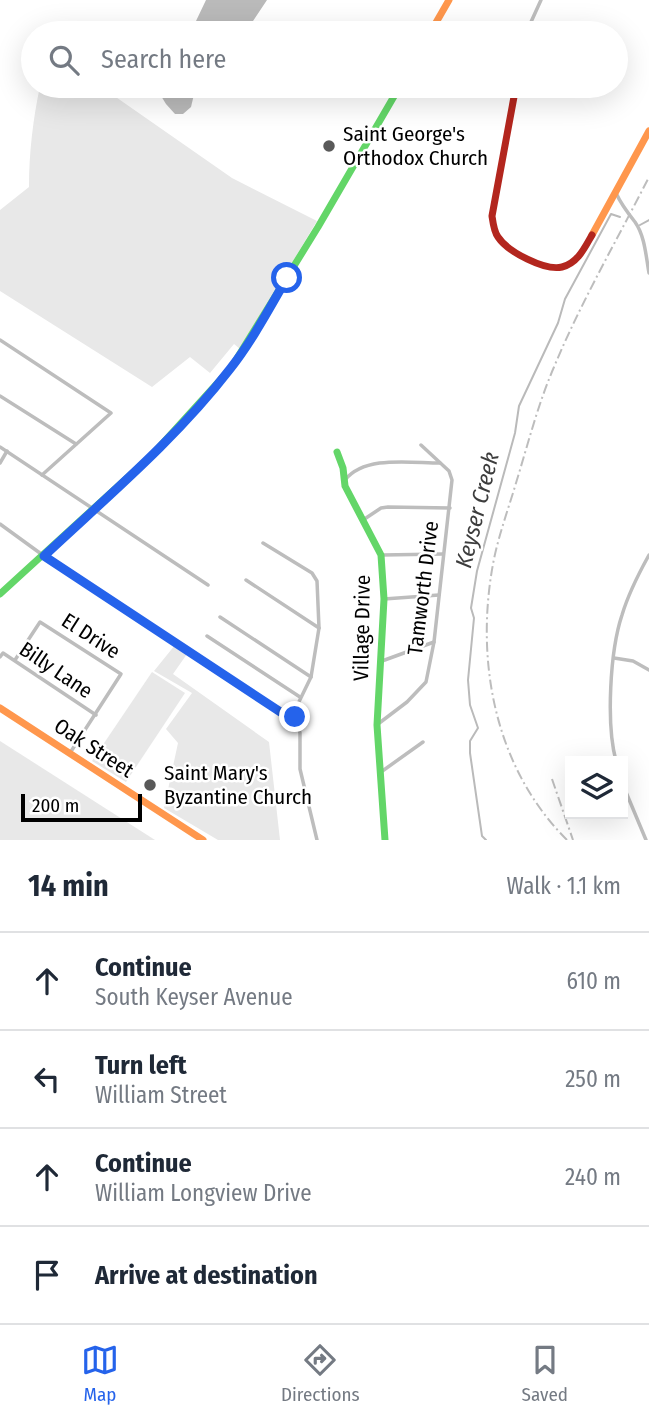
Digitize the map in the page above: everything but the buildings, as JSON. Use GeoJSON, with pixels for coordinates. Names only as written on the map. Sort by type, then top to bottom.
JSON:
{"type":"FeatureCollection","features":[{"type":"Feature","properties":{"kind":"street"},"geometry":{"type":"LineString","coordinates":[[437,21],[449,0]]}},
{"type":"Feature","properties":{"kind":"street"},"geometry":{"type":"LineString","coordinates":[[531,21],[541,0]]}},
{"type":"Feature","properties":{"kind":"street"},"geometry":{"type":"LineString","coordinates":[[0,594],[94,510],[188,418],[231,368],[393,98]]}},
{"type":"Feature","properties":{"kind":"street"},"geometry":{"type":"LineString","coordinates":[[514,98],[492,216],[496,235],[512,250],[541,267],[562,267],[580,256],[649,131]]}},
{"type":"Feature","properties":{"kind":"street"},"geometry":{"type":"LineString","coordinates":[[615,191],[642,237],[649,273]]}},
{"type":"Feature","properties":{"kind":"street"},"geometry":{"type":"LineString","coordinates":[[607,208],[623,208]]}},
{"type":"Feature","properties":{"kind":"street"},"geometry":{"type":"LineString","coordinates":[[0,341],[111,413],[42,475]]}},
{"type":"Feature","properties":{"kind":"street"},"geometry":{"type":"LineString","coordinates":[[0,396],[76,444]]}},
{"type":"Feature","properties":{"kind":"street","name":"Tamworth Drive"},"geometry":{"type":"LineString","coordinates":[[377,725],[407,702],[426,682],[434,642],[452,480],[449,471],[421,444]]}},
{"type":"Feature","properties":{"kind":"street"},"geometry":{"type":"LineString","coordinates":[[0,447],[208,585]]}},
{"type":"Feature","properties":{"kind":"street"},"geometry":{"type":"LineString","coordinates":[[0,463],[7,451]]}},
{"type":"Feature","properties":{"kind":"street","name":"Village Drive"},"geometry":{"type":"LineString","coordinates":[[337,452],[347,492],[380,555],[384,599],[377,725],[385,840]]}},
{"type":"Feature","properties":{"kind":"street"},"geometry":{"type":"LineString","coordinates":[[345,480],[352,472],[369,464],[440,463]]}},
{"type":"Feature","properties":{"kind":"street"},"geometry":{"type":"LineString","coordinates":[[363,520],[381,508],[388,507],[450,508]]}},
{"type":"Feature","properties":{"kind":"street"},"geometry":{"type":"LineString","coordinates":[[0,524],[282,713],[295,717]]}},
{"type":"Feature","properties":{"kind":"street"},"geometry":{"type":"LineString","coordinates":[[263,543],[312,573],[317,581],[319,628],[311,677],[295,708],[300,733],[300,769],[317,840]]}},
{"type":"Feature","properties":{"kind":"street"},"geometry":{"type":"LineString","coordinates":[[380,555],[443,554]]}},
{"type":"Feature","properties":{"kind":"street"},"geometry":{"type":"LineString","coordinates":[[615,756],[611,705],[614,658],[621,615],[649,555]]}},
{"type":"Feature","properties":{"kind":"street"},"geometry":{"type":"LineString","coordinates":[[246,580],[319,628]]}},
{"type":"Feature","properties":{"kind":"street"},"geometry":{"type":"LineString","coordinates":[[384,599],[439,595]]}},
{"type":"Feature","properties":{"kind":"street"},"geometry":{"type":"LineString","coordinates":[[220,617],[311,677]]}},
{"type":"Feature","properties":{"kind":"street","name":"El Drive"},"geometry":{"type":"LineString","coordinates":[[15,660],[40,622],[121,674],[70,752]]}},
{"type":"Feature","properties":{"kind":"street"},"geometry":{"type":"LineString","coordinates":[[207,636],[300,697]]}},
{"type":"Feature","properties":{"kind":"street"},"geometry":{"type":"LineString","coordinates":[[380,662],[434,642]]}},
{"type":"Feature","properties":{"kind":"street","name":"Billy Lane"},"geometry":{"type":"LineString","coordinates":[[0,657],[3,653],[15,660],[96,715]]}},
{"type":"Feature","properties":{"kind":"street"},"geometry":{"type":"LineString","coordinates":[[614,658],[633,661],[649,670]]}},
{"type":"Feature","properties":{"kind":"street","name":"Oak Street"},"geometry":{"type":"LineString","coordinates":[[0,708],[203,840]]}},
{"type":"Feature","properties":{"kind":"street"},"geometry":{"type":"LineString","coordinates":[[379,774],[423,742]]}},
{"type":"Feature","properties":{"kind":"street"},"geometry":{"type":"LineString","coordinates":[[628,797],[646,840]]}},
{"type":"Feature","properties":{"kind":"shaded area"},"geometry":{"type":"Polygon","coordinates":[[[206,0],[267,0],[253,21],[196,21],[206,0]]]}},
{"type":"Feature","properties":{"kind":"shaded area"},"geometry":{"type":"Polygon","coordinates":[[[38,98],[117,98],[232,178],[317,221],[240,349],[234,344],[210,373],[190,357],[152,387],[0,291],[0,210],[29,187],[38,98]]]}},
{"type":"Feature","properties":{"kind":"shaded area"},"geometry":{"type":"Polygon","coordinates":[[[162,98],[193,98],[191,107],[183,114],[175,114],[162,98]]]}},
{"type":"Feature","properties":{"kind":"shaded area"},"geometry":{"type":"Polygon","coordinates":[[[175,645],[187,654],[173,674],[269,742],[280,840],[218,840],[164,808],[178,743],[166,729],[192,693],[154,671],[175,645]]]}},
{"type":"Feature","properties":{"kind":"shaded area"},"geometry":{"type":"Polygon","coordinates":[[[152,672],[185,693],[126,782],[92,761],[152,672]]]}},
{"type":"Feature","properties":{"kind":"shaded area"},"geometry":{"type":"Polygon","coordinates":[[[0,741],[155,840],[0,840],[0,741]]]}},
{"type":"Feature","properties":{"kind":"waterway","name":"Keyser Creek"},"geometry":{"type":"LineString","coordinates":[[486,840],[482,836],[470,753],[470,741],[478,728],[470,705],[468,680],[474,618],[471,608],[477,571],[515,433],[519,406],[558,323],[565,299],[611,214],[620,217]]}},
{"type":"Feature","properties":{"kind":"waterway","name":"Keyser Creek"},"geometry":{"type":"LineString","coordinates":[[640,225],[649,220]]}},
{"type":"Feature","properties":{"kind":"railway"},"geometry":{"type":"LineString","coordinates":[[567,840],[542,811],[507,747],[496,712],[490,675],[488,601],[498,544],[548,381],[587,295],[649,177]]}},
{"type":"Feature","properties":{"kind":"railway"},"geometry":{"type":"LineString","coordinates":[[552,779],[573,840]]}},
{"type":"Feature","properties":{"kind":"traffic: fast"},"geometry":{"type":"LineString","coordinates":[[0,594],[151,456],[231,368],[393,98]]}},
{"type":"Feature","properties":{"kind":"traffic: fast"},"geometry":{"type":"LineString","coordinates":[[337,452],[343,468],[345,486],[381,555],[384,599],[377,725],[385,840]]}},
{"type":"Feature","properties":{"kind":"traffic: slow"},"geometry":{"type":"LineString","coordinates":[[437,21],[449,0]]}},
{"type":"Feature","properties":{"kind":"traffic: slow"},"geometry":{"type":"LineString","coordinates":[[592,235],[649,131]]}},
{"type":"Feature","properties":{"kind":"traffic: slow"},"geometry":{"type":"LineString","coordinates":[[0,708],[203,840]]}},
{"type":"Feature","properties":{"kind":"traffic: jam"},"geometry":{"type":"LineString","coordinates":[[514,98],[492,216],[497,235],[518,254],[537,263],[555,267],[572,262],[592,235]]}},
{"type":"Feature","properties":{"kind":"place","name":"Saint George's Orthodox Church"},"geometry":{"type":"Point","coordinates":[329,146]}},
{"type":"Feature","properties":{"kind":"place","name":"Saint Mary's Byzantine Church"},"geometry":{"type":"Point","coordinates":[150,785]}},
{"type":"Feature","properties":{"kind":"route"},"geometry":{"type":"LineString","coordinates":[[287,278],[250,340],[207,397],[151,456],[44,556],[282,713],[295,717]]}}]}
